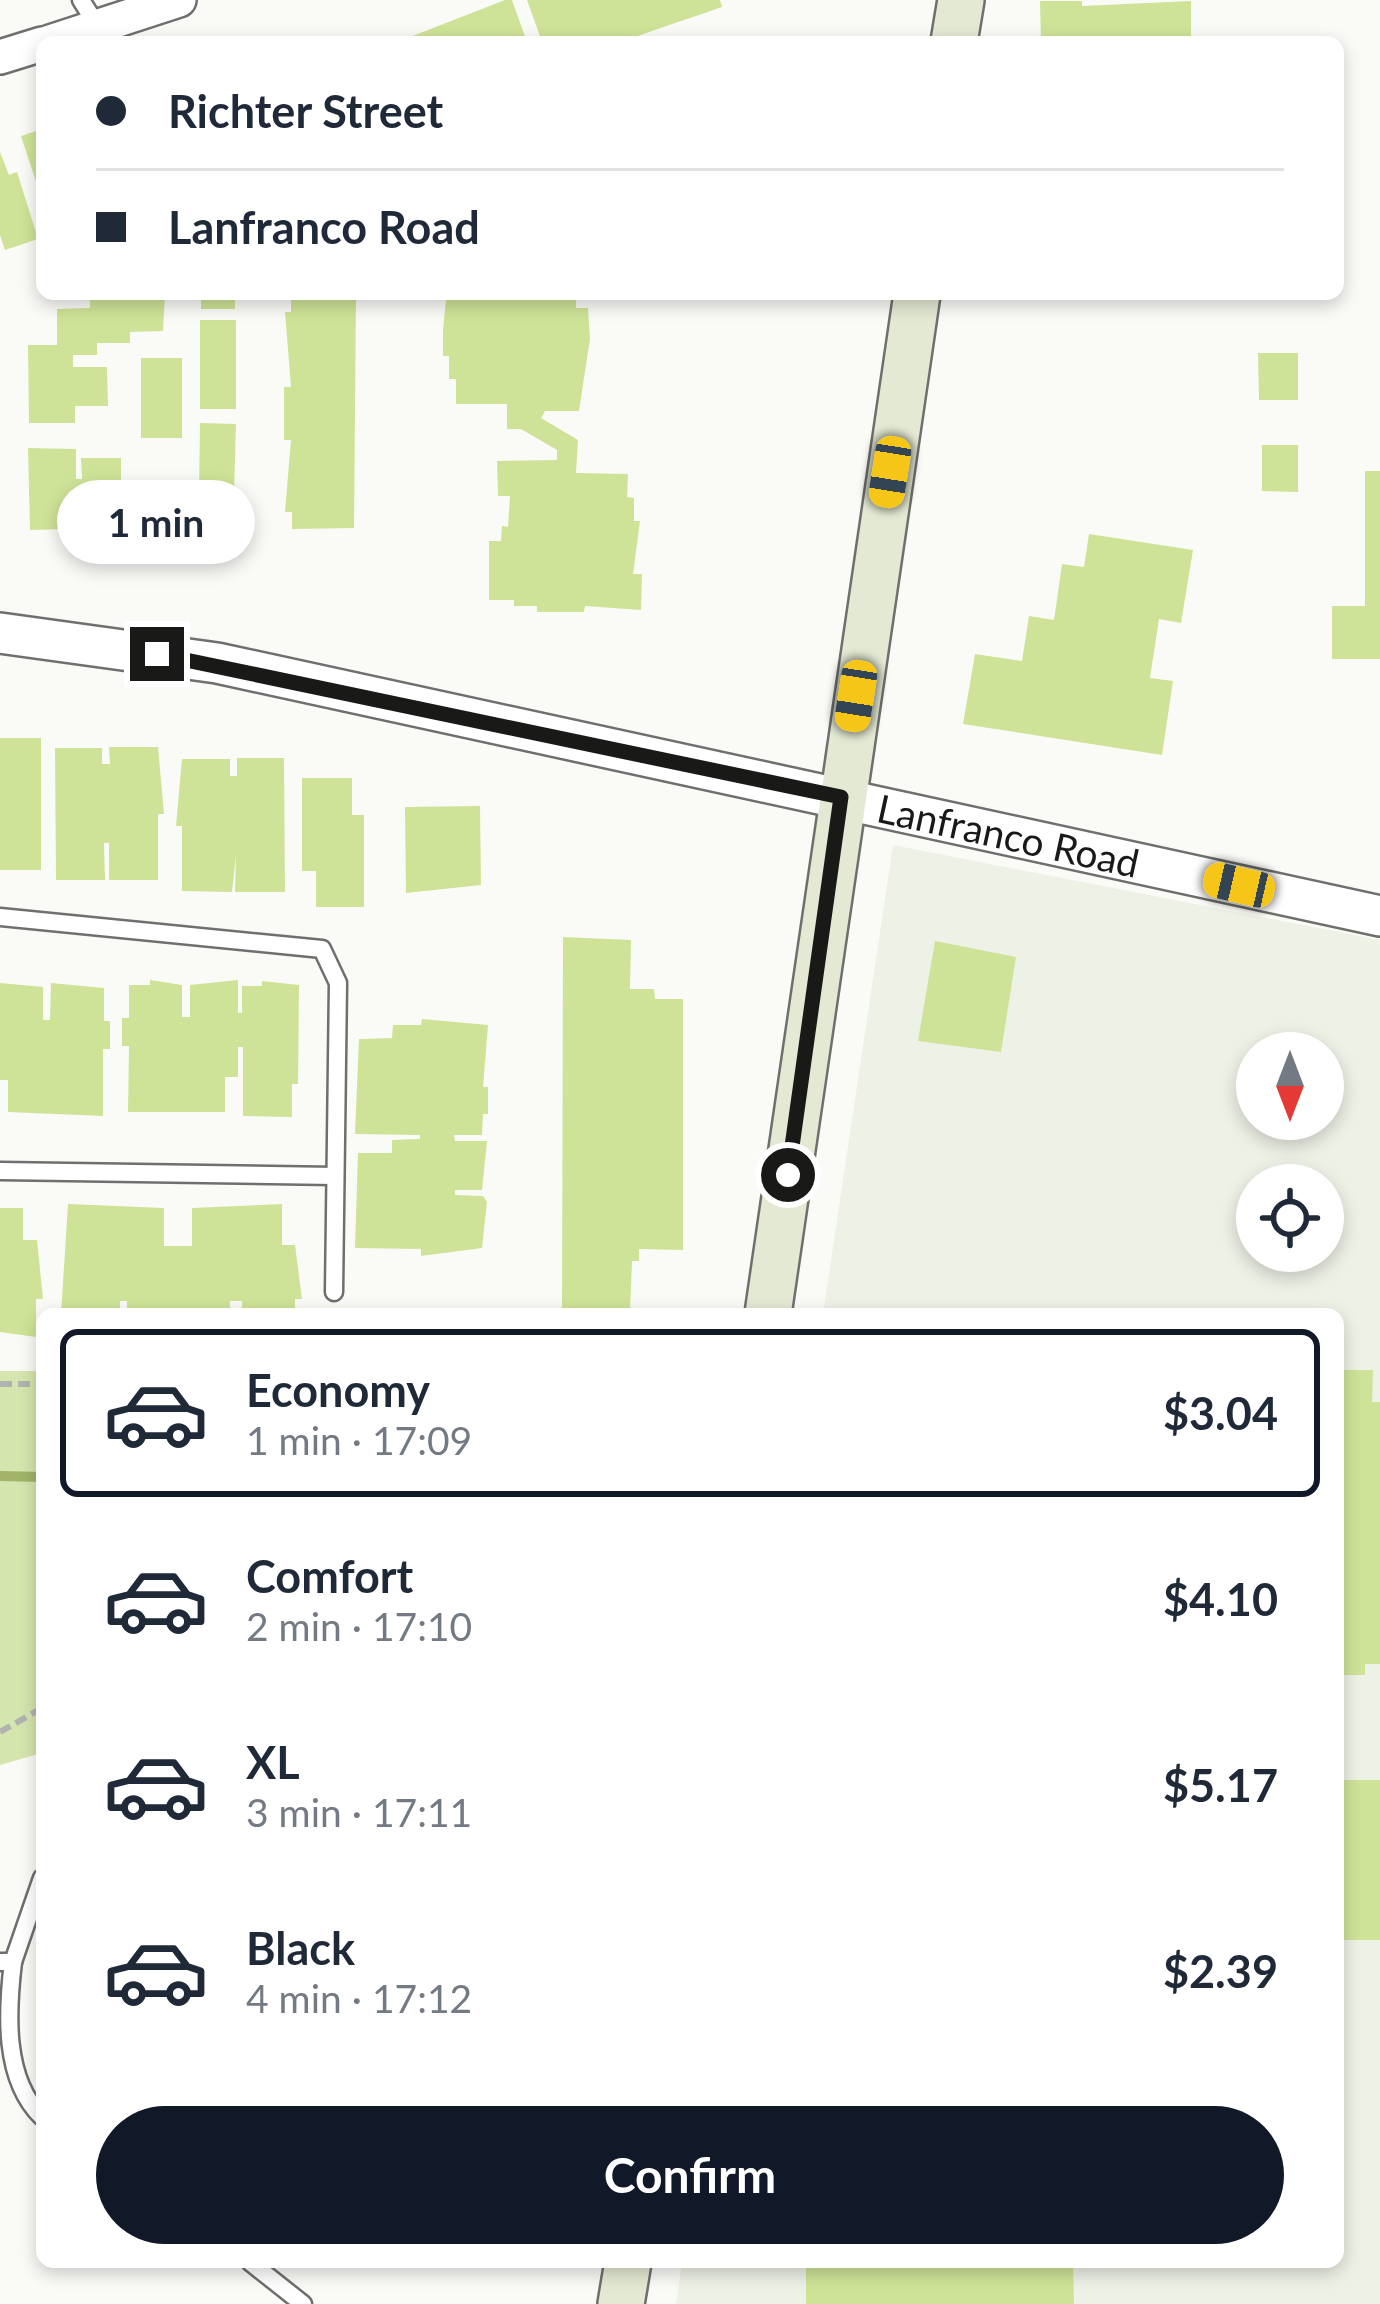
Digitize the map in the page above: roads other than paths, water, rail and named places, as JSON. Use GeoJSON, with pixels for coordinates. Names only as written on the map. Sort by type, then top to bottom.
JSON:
{"type":"FeatureCollection","features":[{"type":"Feature","properties":{"kind":"main road"},"geometry":{"type":"LineString","coordinates":[[956,36],[961,0]]}},
{"type":"Feature","properties":{"kind":"main road"},"geometry":{"type":"LineString","coordinates":[[769,1308],[915,300]]}},
{"type":"Feature","properties":{"kind":"main road"},"geometry":{"type":"LineString","coordinates":[[621,2304],[627,2268]]}},
{"type":"Feature","properties":{"kind":"street"},"geometry":{"type":"LineString","coordinates":[[57,36],[90,14],[179,0]]}},
{"type":"Feature","properties":{"kind":"street"},"geometry":{"type":"LineString","coordinates":[[0,58],[36,46]]}},
{"type":"Feature","properties":{"kind":"street","name":"Lanfranco Road"},"geometry":{"type":"LineString","coordinates":[[0,633],[217,663],[451,718],[841,797],[1380,916]]}},
{"type":"Feature","properties":{"kind":"lane"},"geometry":{"type":"LineString","coordinates":[[0,917],[322,949],[338,983],[334,1292]]}},
{"type":"Feature","properties":{"kind":"lane"},"geometry":{"type":"LineString","coordinates":[[0,1171],[335,1176]]}},
{"type":"Feature","properties":{"kind":"lane"},"geometry":{"type":"LineString","coordinates":[[36,1892],[6,1962],[6,2024],[26,2102],[36,2111]]}},
{"type":"Feature","properties":{"kind":"lane"},"geometry":{"type":"LineString","coordinates":[[258,2268],[303,2304]]}},
{"type":"Feature","properties":{"kind":"waterway"},"geometry":{"type":"LineString","coordinates":[[0,1476],[36,1477]]}}]}
